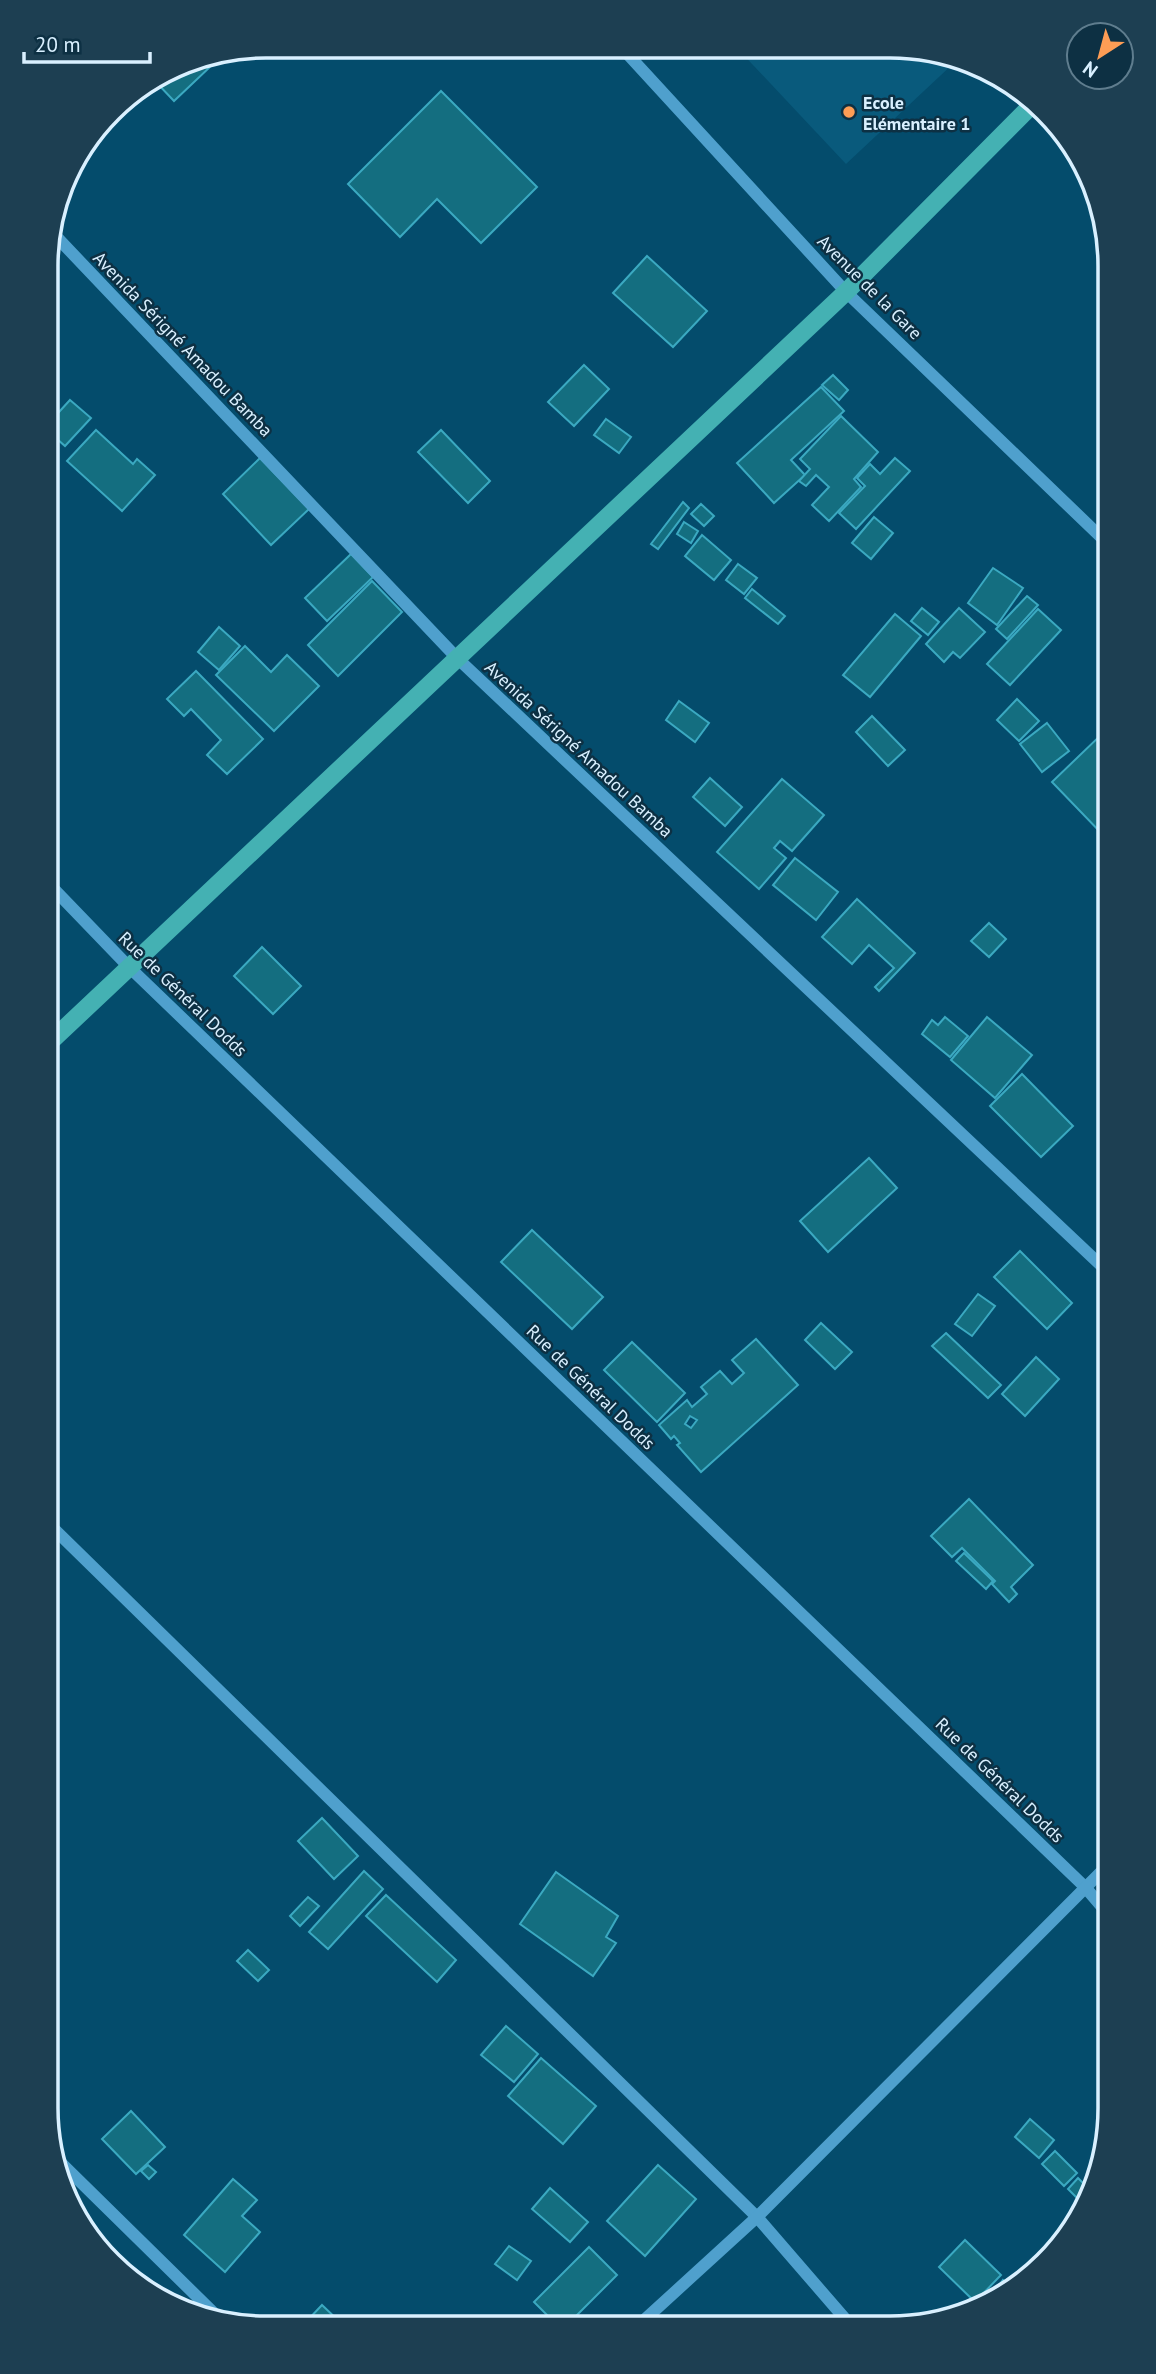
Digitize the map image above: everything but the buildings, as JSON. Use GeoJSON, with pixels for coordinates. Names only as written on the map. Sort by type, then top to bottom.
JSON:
{"type":"FeatureCollection","features":[{"type":"Feature","properties":{"kind":"main road"},"geometry":{"type":"LineString","coordinates":[[58,1034],[846,292],[1028,110]]}},
{"type":"Feature","properties":{"kind":"street","name":"Avenue de la Gare"},"geometry":{"type":"LineString","coordinates":[[631,58],[846,292],[1098,534]]}},
{"type":"Feature","properties":{"kind":"street","name":"Avenida Sérigné Amadou Bamba"},"geometry":{"type":"LineString","coordinates":[[60,240],[457,658],[1098,1263]]}},
{"type":"Feature","properties":{"kind":"street","name":"Rue de Général Dodds"},"geometry":{"type":"LineString","coordinates":[[58,893],[128,966],[1085,1886],[1098,1902]]}},
{"type":"Feature","properties":{"kind":"street"},"geometry":{"type":"LineString","coordinates":[[58,1533],[757,2217],[843,2316]]}},
{"type":"Feature","properties":{"kind":"street"},"geometry":{"type":"LineString","coordinates":[[649,2316],[757,2217],[1098,1874]]}},
{"type":"Feature","properties":{"kind":"street"},"geometry":{"type":"LineString","coordinates":[[67,2169],[209,2308]]}},
{"type":"Feature","properties":{"kind":"shaded area","name":"Ecole Elémentaire 1"},"geometry":{"type":"Polygon","coordinates":[[[746,58],[904,58],[950,67],[846,164],[746,58]]]}},
{"type":"Feature","properties":{"kind":"place","name":"Ecole Elémentaire 1"},"geometry":{"type":"Point","coordinates":[849,112]}}]}
